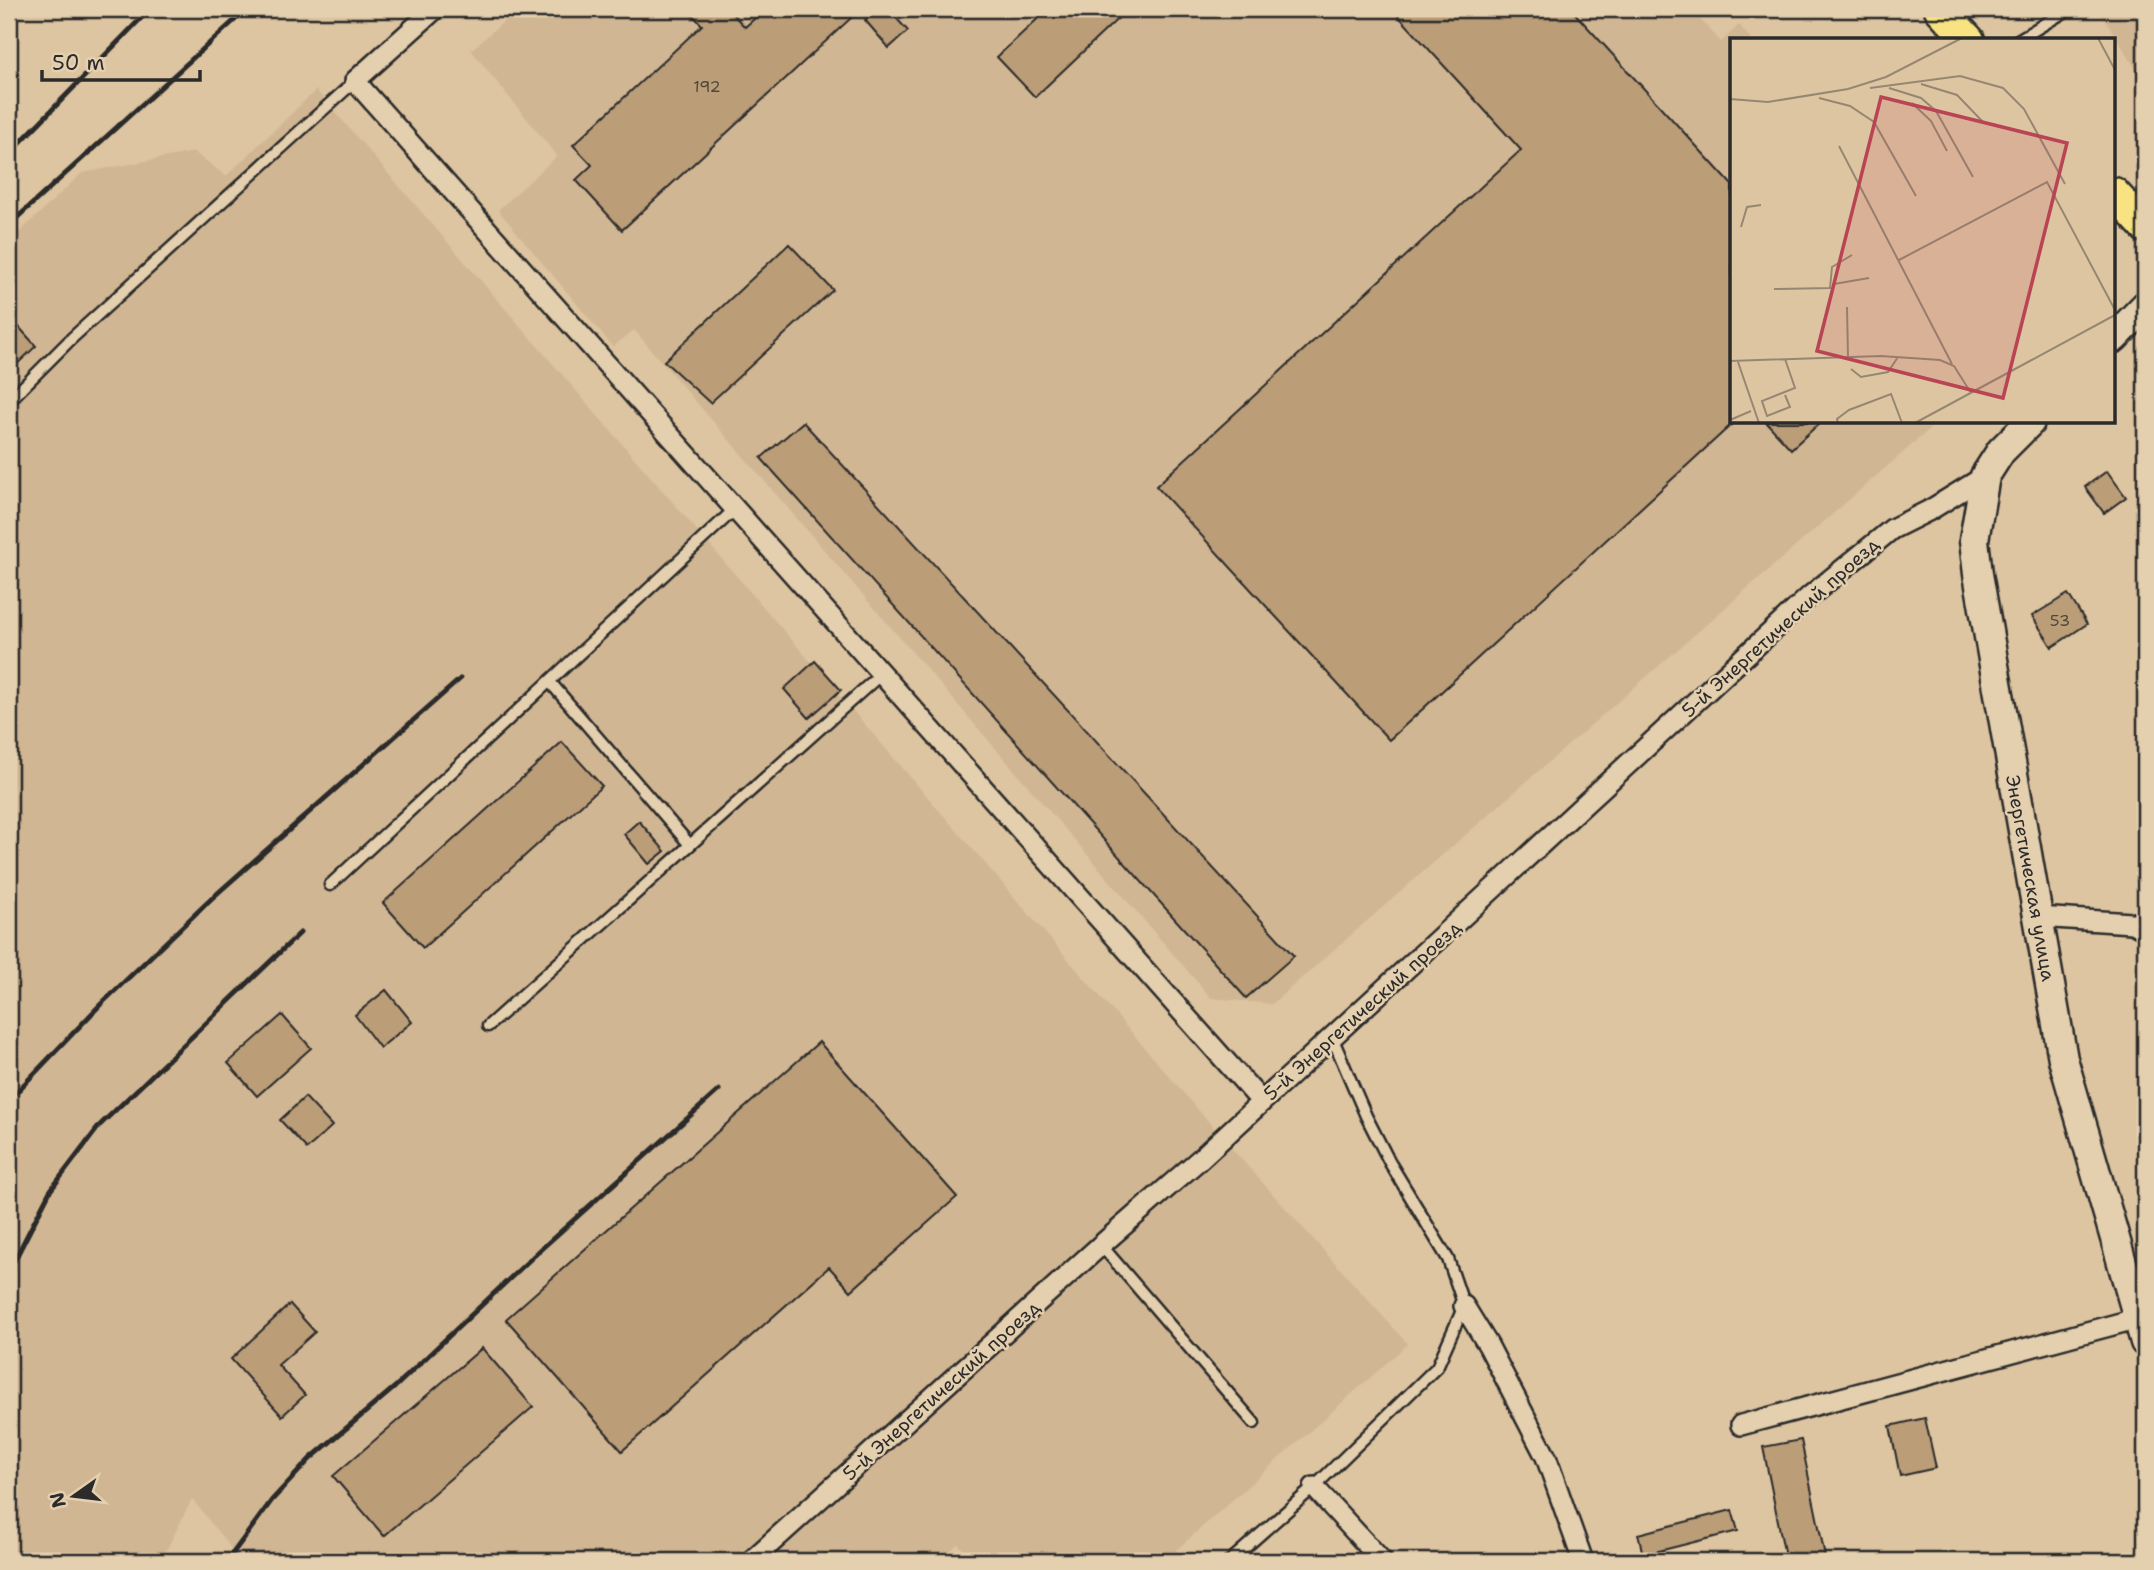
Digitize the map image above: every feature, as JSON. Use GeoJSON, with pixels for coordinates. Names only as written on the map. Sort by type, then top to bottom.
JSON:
{"type":"FeatureCollection","features":[{"type":"Feature","properties":{"kind":"main road"},"geometry":{"type":"LineString","coordinates":[[1940,9],[1967,38]]}},
{"type":"Feature","properties":{"kind":"main road"},"geometry":{"type":"LineString","coordinates":[[2116,195],[2145,227]]}},
{"type":"Feature","properties":{"kind":"main road"},"geometry":{"type":"LineString","coordinates":[[2116,334],[2145,306]]}},
{"type":"Feature","properties":{"kind":"main road","name":"Энергетическая улица"},"geometry":{"type":"LineString","coordinates":[[2028,424],[2001,451],[1985,476],[1974,540],[1978,574],[2063,1059],[2140,1312]]}},
{"type":"Feature","properties":{"kind":"street"},"geometry":{"type":"LineString","coordinates":[[435,9],[355,81],[1261,1101]]}},
{"type":"Feature","properties":{"kind":"street","name":"5-й Энергетический проезд"},"geometry":{"type":"LineString","coordinates":[[751,1561],[1200,1159],[1810,596],[1892,529],[1930,510],[1985,476]]}},
{"type":"Feature","properties":{"kind":"street"},"geometry":{"type":"LineString","coordinates":[[2038,917],[2132,923],[2145,930]]}},
{"type":"Feature","properties":{"kind":"street"},"geometry":{"type":"LineString","coordinates":[[1464,1306],[1488,1345],[1546,1457],[1583,1561]]}},
{"type":"Feature","properties":{"kind":"street"},"geometry":{"type":"LineString","coordinates":[[1741,1424],[2140,1312]]}},
{"type":"Feature","properties":{"kind":"street"},"geometry":{"type":"LineString","coordinates":[[1314,1487],[1382,1561]]}},
{"type":"Feature","properties":{"kind":"lane"},"geometry":{"type":"LineString","coordinates":[[2021,38],[2069,9]]}},
{"type":"Feature","properties":{"kind":"lane"},"geometry":{"type":"LineString","coordinates":[[9,401],[72,338],[355,81]]}},
{"type":"Feature","properties":{"kind":"lane"},"geometry":{"type":"LineString","coordinates":[[330,885],[735,509]]}},
{"type":"Feature","properties":{"kind":"lane"},"geometry":{"type":"LineString","coordinates":[[488,1026],[881,674]]}},
{"type":"Feature","properties":{"kind":"lane"},"geometry":{"type":"LineString","coordinates":[[550,682],[690,845]]}},
{"type":"Feature","properties":{"kind":"lane"},"geometry":{"type":"LineString","coordinates":[[1230,1561],[1314,1487],[1437,1367],[1464,1306],[1448,1259],[1390,1163],[1332,1037]]}},
{"type":"Feature","properties":{"kind":"lane"},"geometry":{"type":"LineString","coordinates":[[1101,1245],[1254,1423]]}},
{"type":"Feature","properties":{"kind":"shaded area"},"geometry":{"type":"Polygon","coordinates":[[[518,9],[1691,9],[1721,42],[1739,25],[1750,38],[1730,38],[1730,424],[1936,424],[1272,1004],[1211,998],[634,330],[613,347],[498,210],[557,156],[471,50],[518,9]]]}},
{"type":"Feature","properties":{"kind":"shaded area"},"geometry":{"type":"Polygon","coordinates":[[[2098,9],[2145,9],[2145,83],[2098,9]]]}},
{"type":"Feature","properties":{"kind":"shaded area"},"geometry":{"type":"Polygon","coordinates":[[[316,90],[1233,1150],[1408,1344],[1164,1561],[973,1561],[958,1544],[938,1561],[241,1561],[192,1499],[161,1561],[9,1561],[9,242],[82,173],[194,152],[226,176],[316,90]]]}},
{"type":"Feature","properties":{"kind":"building"},"geometry":{"type":"Polygon","coordinates":[[[687,9],[728,9],[745,27],[765,9],[843,9],[851,18],[622,230],[576,180],[592,165],[573,145],[702,25],[687,9]]]}},
{"type":"Feature","properties":{"kind":"building"},"geometry":{"type":"Polygon","coordinates":[[[878,9],[888,9],[908,31],[889,48],[865,20],[878,9]]]}},
{"type":"Feature","properties":{"kind":"building"},"geometry":{"type":"Polygon","coordinates":[[[1048,9],[1128,9],[1035,97],[997,57],[1048,9]]]}},
{"type":"Feature","properties":{"kind":"building"},"geometry":{"type":"Polygon","coordinates":[[[1392,9],[1571,9],[1730,183],[1732,424],[1389,740],[1156,486],[1521,150],[1392,9]]]}},
{"type":"Feature","properties":{"kind":"building"},"geometry":{"type":"Polygon","coordinates":[[[789,244],[833,290],[710,403],[664,361],[789,244]]]}},
{"type":"Feature","properties":{"kind":"building"},"geometry":{"type":"Polygon","coordinates":[[[9,316],[36,346],[9,372],[9,316]]]}},
{"type":"Feature","properties":{"kind":"building"},"geometry":{"type":"Polygon","coordinates":[[[803,422],[1294,956],[1246,998],[761,458],[803,422]]]}},
{"type":"Feature","properties":{"kind":"building"},"geometry":{"type":"Polygon","coordinates":[[[1768,424],[1819,424],[1791,449],[1768,424]]]}},
{"type":"Feature","properties":{"kind":"building"},"geometry":{"type":"Polygon","coordinates":[[[2107,471],[2126,497],[2104,513],[2085,487],[2107,471]]]}},
{"type":"Feature","properties":{"kind":"building"},"geometry":{"type":"Polygon","coordinates":[[[2068,594],[2087,624],[2052,647],[2032,616],[2068,594]]]}},
{"type":"Feature","properties":{"kind":"building"},"geometry":{"type":"Polygon","coordinates":[[[815,661],[841,690],[809,718],[784,689],[815,661]]]}},
{"type":"Feature","properties":{"kind":"building"},"geometry":{"type":"Polygon","coordinates":[[[562,742],[602,786],[423,948],[383,903],[562,742]]]}},
{"type":"Feature","properties":{"kind":"building"},"geometry":{"type":"Polygon","coordinates":[[[639,821],[665,851],[649,864],[624,834],[639,821]]]}},
{"type":"Feature","properties":{"kind":"building"},"geometry":{"type":"Polygon","coordinates":[[[386,990],[412,1022],[380,1048],[355,1015],[386,990]]]}},
{"type":"Feature","properties":{"kind":"building"},"geometry":{"type":"Polygon","coordinates":[[[282,1015],[311,1048],[257,1096],[228,1063],[282,1015]]]}},
{"type":"Feature","properties":{"kind":"building"},"geometry":{"type":"Polygon","coordinates":[[[819,1042],[957,1197],[851,1291],[829,1267],[622,1451],[506,1319],[819,1042]]]}},
{"type":"Feature","properties":{"kind":"building"},"geometry":{"type":"Polygon","coordinates":[[[305,1097],[332,1126],[307,1149],[280,1120],[305,1097]]]}},
{"type":"Feature","properties":{"kind":"building"},"geometry":{"type":"Polygon","coordinates":[[[290,1304],[315,1332],[278,1365],[305,1395],[282,1416],[231,1359],[290,1304]]]}},
{"type":"Feature","properties":{"kind":"building"},"geometry":{"type":"Polygon","coordinates":[[[482,1348],[533,1407],[384,1536],[333,1476],[482,1348]]]}},
{"type":"Feature","properties":{"kind":"building"},"geometry":{"type":"Polygon","coordinates":[[[1925,1418],[1936,1468],[1900,1476],[1890,1426],[1925,1418]]]}},
{"type":"Feature","properties":{"kind":"building"},"geometry":{"type":"Polygon","coordinates":[[[1801,1440],[1826,1561],[1786,1561],[1763,1447],[1801,1440]]]}},
{"type":"Feature","properties":{"kind":"building"},"geometry":{"type":"Polygon","coordinates":[[[1732,1510],[1738,1531],[1643,1555],[1638,1534],[1732,1510]]]}},
{"type":"Feature","properties":{"kind":"railway"},"geometry":{"type":"LineString","coordinates":[[9,154],[150,9]]}},
{"type":"Feature","properties":{"kind":"railway"},"geometry":{"type":"LineString","coordinates":[[9,225],[247,9]]}},
{"type":"Feature","properties":{"kind":"railway"},"geometry":{"type":"LineString","coordinates":[[9,1100],[101,1004],[211,899],[460,679]]}},
{"type":"Feature","properties":{"kind":"railway"},"geometry":{"type":"LineString","coordinates":[[9,1271],[50,1191],[100,1125],[300,933]]}},
{"type":"Feature","properties":{"kind":"railway"},"geometry":{"type":"LineString","coordinates":[[227,1561],[272,1500],[310,1459],[395,1387],[540,1250],[719,1090]]}}]}
